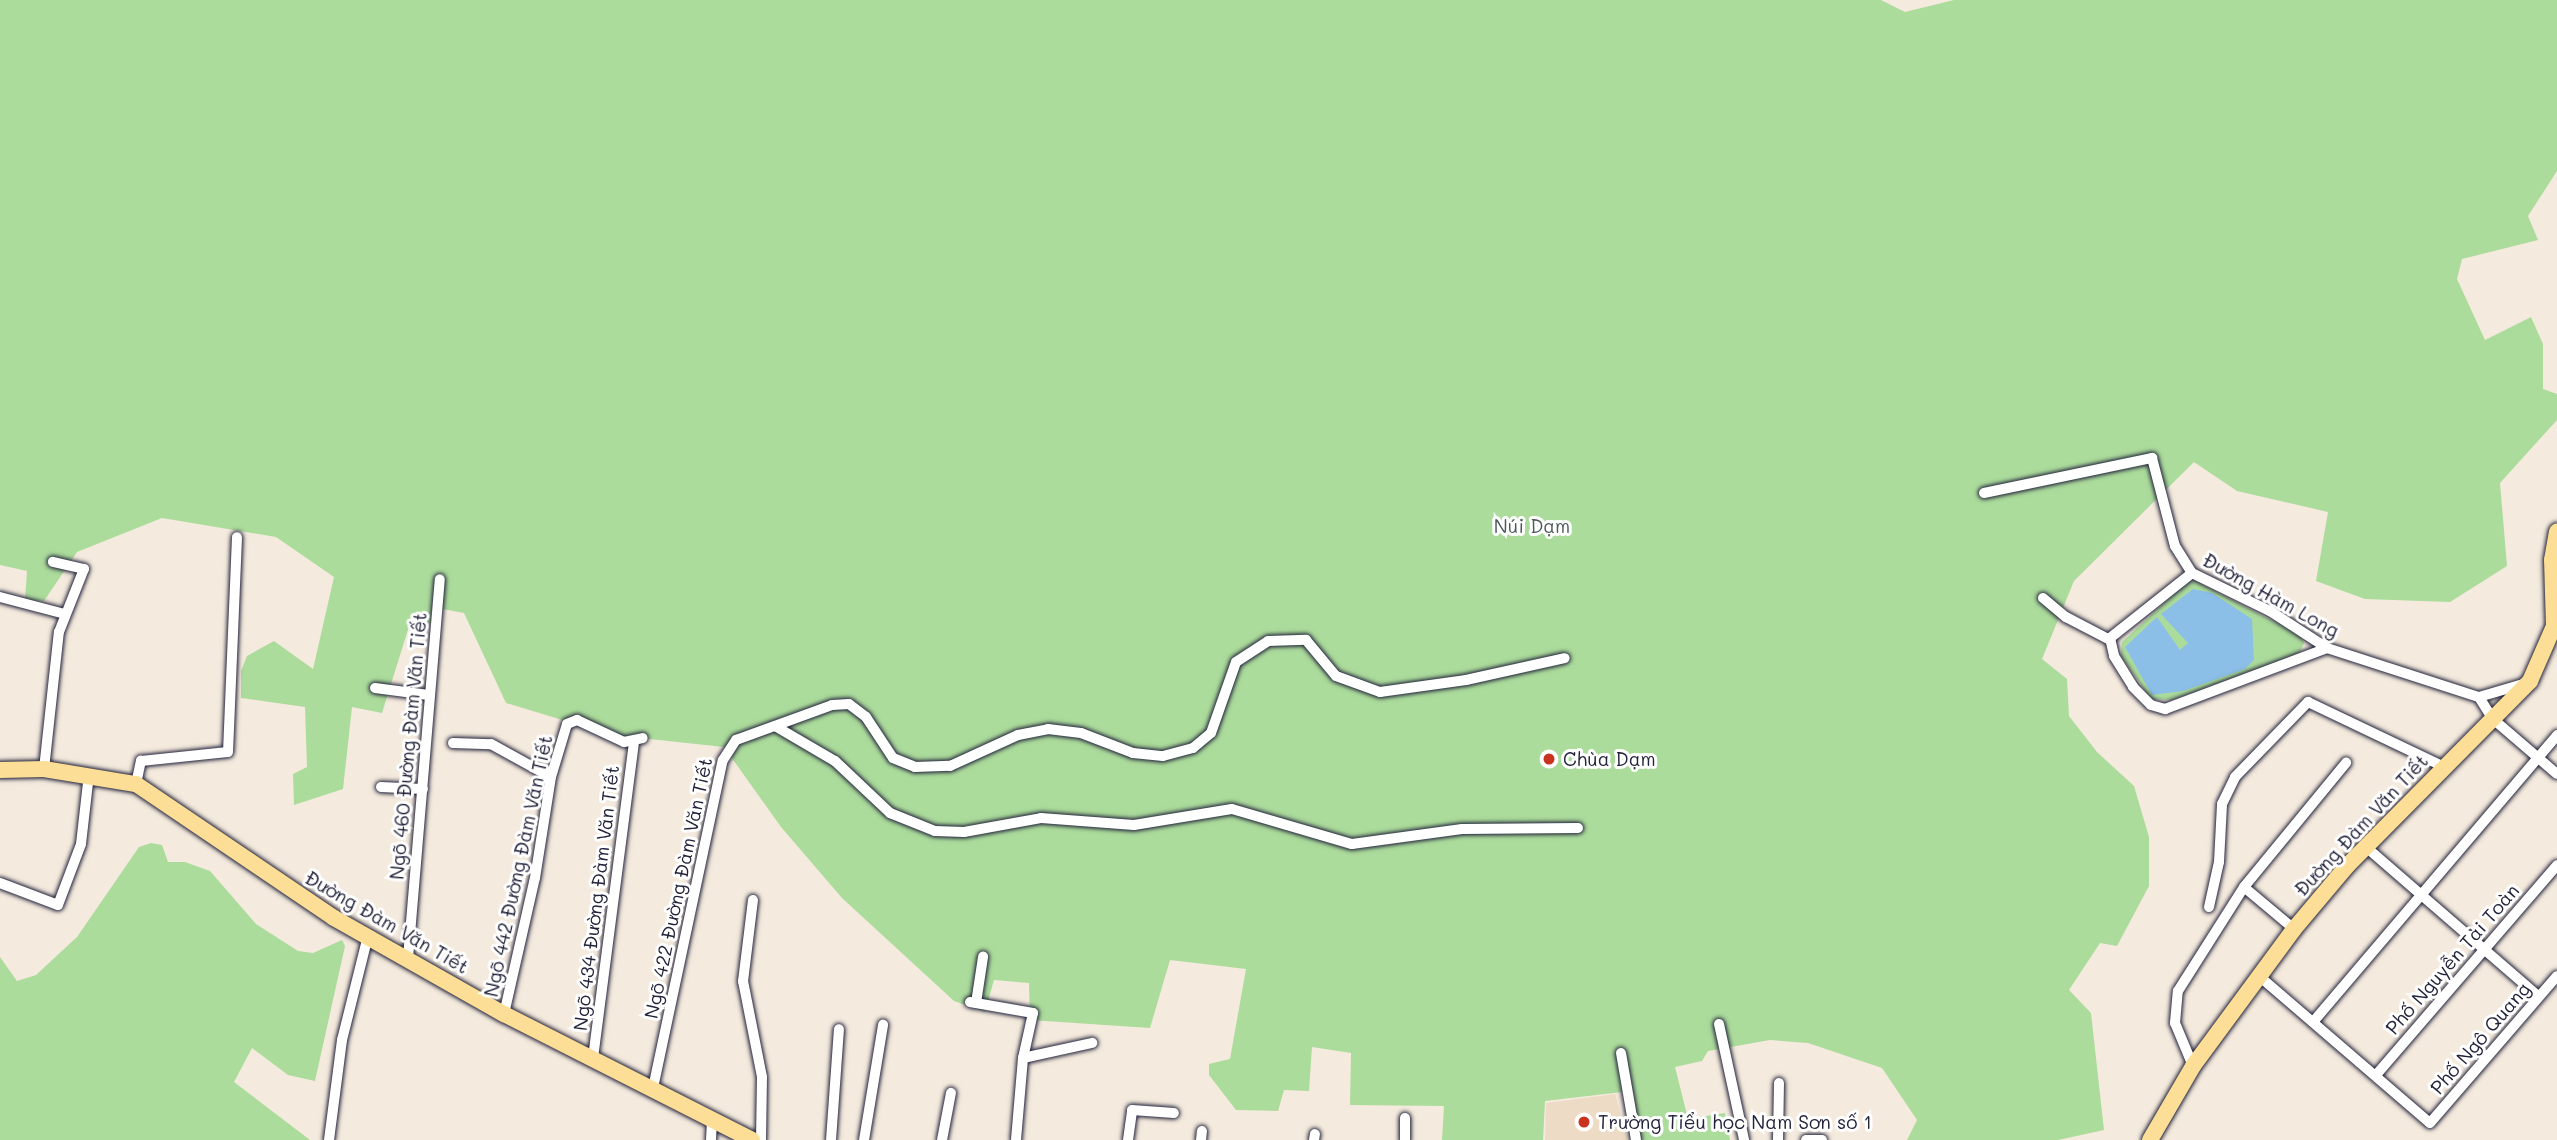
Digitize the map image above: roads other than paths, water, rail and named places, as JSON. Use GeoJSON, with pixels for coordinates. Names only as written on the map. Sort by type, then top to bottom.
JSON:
{"type":"FeatureCollection","features":[{"type":"Feature","properties":{"kind":"main road","name":"Đường Đàm Văn Tiết"},"geometry":{"type":"LineString","coordinates":[[2150,1140],[2193,1066],[2294,929],[2366,847],[2530,681],[2554,626],[2552,560],[2557,531]]}},
{"type":"Feature","properties":{"kind":"main road","name":"Đường Đàm Văn Tiết"},"geometry":{"type":"LineString","coordinates":[[0,770],[44,769],[89,774],[136,784],[162,797],[306,902],[504,1014],[752,1140]]}},
{"type":"Feature","properties":{"kind":"street","name":"Đường Hàm Long"},"geometry":{"type":"LineString","coordinates":[[1984,493],[2146,457],[2157,464],[2175,546],[2192,573],[2270,611],[2327,648],[2479,697]]}},
{"type":"Feature","properties":{"kind":"street"},"geometry":{"type":"LineString","coordinates":[[136,784],[141,761],[228,752],[237,537]]}},
{"type":"Feature","properties":{"kind":"street"},"geometry":{"type":"LineString","coordinates":[[44,769],[65,614],[84,569],[53,562]]}},
{"type":"Feature","properties":{"kind":"street"},"geometry":{"type":"LineString","coordinates":[[2192,573],[2115,630],[2110,640],[2114,656],[2139,696],[2165,709],[2327,648]]}},
{"type":"Feature","properties":{"kind":"street","name":"Ngõ 460 Đường Đàm Văn Tiết"},"geometry":{"type":"LineString","coordinates":[[408,958],[440,579]]}},
{"type":"Feature","properties":{"kind":"street"},"geometry":{"type":"LineString","coordinates":[[0,597],[65,614]]}},
{"type":"Feature","properties":{"kind":"street"},"geometry":{"type":"LineString","coordinates":[[2043,598],[2066,617],[2110,640]]}},
{"type":"Feature","properties":{"kind":"street","name":"Ngõ 422 Đường Đàm Văn Tiết"},"geometry":{"type":"LineString","coordinates":[[653,1088],[723,760],[731,743],[832,705],[849,704],[866,717],[892,758],[923,768],[950,766],[1018,736],[1048,729],[1081,733],[1133,753],[1163,756],[1193,748],[1211,733],[1236,662],[1268,640],[1306,639],[1336,676],[1380,692],[1466,680],[1565,658]]}},
{"type":"Feature","properties":{"kind":"street"},"geometry":{"type":"LineString","coordinates":[[2530,681],[2479,697],[2493,719],[2557,774]]}},
{"type":"Feature","properties":{"kind":"street"},"geometry":{"type":"LineString","coordinates":[[375,688],[429,695]]}},
{"type":"Feature","properties":{"kind":"street"},"geometry":{"type":"LineString","coordinates":[[2209,906],[2219,862],[2222,804],[2235,777],[2308,702],[2444,767]]}},
{"type":"Feature","properties":{"kind":"street","name":"Ngõ 442 Đường Đàm Văn Tiết"},"geometry":{"type":"LineString","coordinates":[[504,1014],[535,878],[551,777],[572,719],[624,742],[638,740]]}},
{"type":"Feature","properties":{"kind":"street"},"geometry":{"type":"LineString","coordinates":[[775,726],[835,761],[890,813],[935,831],[964,832],[1041,818],[1135,825],[1232,809],[1352,844],[1462,829],[1578,828]]}},
{"type":"Feature","properties":{"kind":"street"},"geometry":{"type":"LineString","coordinates":[[2313,1022],[2419,894],[2557,735]]}},
{"type":"Feature","properties":{"kind":"street","name":"Ngõ 434 Đường Đàm Văn Tiết"},"geometry":{"type":"LineString","coordinates":[[593,1058],[638,740]]}},
{"type":"Feature","properties":{"kind":"street"},"geometry":{"type":"LineString","coordinates":[[453,743],[491,744],[551,777]]}},
{"type":"Feature","properties":{"kind":"street"},"geometry":{"type":"LineString","coordinates":[[2193,1066],[2178,1040],[2178,991],[2244,887],[2346,763]]}},
{"type":"Feature","properties":{"kind":"street"},"geometry":{"type":"LineString","coordinates":[[0,883],[58,905],[81,844],[89,774]]}},
{"type":"Feature","properties":{"kind":"street"},"geometry":{"type":"LineString","coordinates":[[381,788],[422,789]]}},
{"type":"Feature","properties":{"kind":"street"},"geometry":{"type":"LineString","coordinates":[[2366,847],[2538,996]]}},
{"type":"Feature","properties":{"kind":"street","name":"Phố Nguyễn Tài Toàn"},"geometry":{"type":"LineString","coordinates":[[2375,1076],[2483,947],[2557,866]]}},
{"type":"Feature","properties":{"kind":"street"},"geometry":{"type":"LineString","coordinates":[[2244,887],[2294,929]]}},
{"type":"Feature","properties":{"kind":"street"},"geometry":{"type":"LineString","coordinates":[[753,900],[743,981],[762,1077],[761,1140]]}},
{"type":"Feature","properties":{"kind":"street"},"geometry":{"type":"LineString","coordinates":[[329,1140],[342,1040],[368,936]]}},
{"type":"Feature","properties":{"kind":"street"},"geometry":{"type":"LineString","coordinates":[[983,957],[973,1002],[1033,1013],[1023,1058],[1016,1140]]}},
{"type":"Feature","properties":{"kind":"street","name":"Phố Ngô Quang"},"geometry":{"type":"LineString","coordinates":[[2375,1076],[2430,1123],[2557,975]]}},
{"type":"Feature","properties":{"kind":"street"},"geometry":{"type":"LineString","coordinates":[[2259,976],[2375,1076]]}},
{"type":"Feature","properties":{"kind":"street"},"geometry":{"type":"LineString","coordinates":[[1719,1024],[1744,1140]]}},
{"type":"Feature","properties":{"kind":"street"},"geometry":{"type":"LineString","coordinates":[[864,1140],[883,1025]]}},
{"type":"Feature","properties":{"kind":"street"},"geometry":{"type":"LineString","coordinates":[[831,1140],[839,1029]]}},
{"type":"Feature","properties":{"kind":"street"},"geometry":{"type":"LineString","coordinates":[[1023,1058],[1091,1042]]}},
{"type":"Feature","properties":{"kind":"street"},"geometry":{"type":"LineString","coordinates":[[1620,1052],[1636,1140]]}},
{"type":"Feature","properties":{"kind":"street"},"geometry":{"type":"LineString","coordinates":[[1778,1140],[1779,1083]]}},
{"type":"Feature","properties":{"kind":"street"},"geometry":{"type":"LineString","coordinates":[[942,1140],[951,1093]]}},
{"type":"Feature","properties":{"kind":"street"},"geometry":{"type":"LineString","coordinates":[[1128,1140],[1132,1110],[1174,1113]]}},
{"type":"Feature","properties":{"kind":"street"},"geometry":{"type":"LineString","coordinates":[[1405,1118],[1405,1140]]}},
{"type":"Feature","properties":{"kind":"street"},"geometry":{"type":"LineString","coordinates":[[711,1140],[712,1121]]}},
{"type":"Feature","properties":{"kind":"street"},"geometry":{"type":"LineString","coordinates":[[1806,1140],[1822,1140]]}},
{"type":"Feature","properties":{"kind":"water"},"geometry":{"type":"Polygon","coordinates":[[[2193,589],[2212,593],[2252,619],[2254,660],[2245,669],[2183,691],[2152,695],[2125,647],[2157,617],[2180,650],[2188,643],[2161,614],[2193,589]]]}},
{"type":"Feature","properties":{"kind":"place","name":"Chùa Dạm"},"geometry":{"type":"Point","coordinates":[1549,759]}},
{"type":"Feature","properties":{"kind":"place","name":"Trường Tiểu học Nam Sơn số 1"},"geometry":{"type":"Point","coordinates":[1584,1122]}},
{"type":"Feature","properties":{"kind":"park label","name":"Núi Dạm"},"geometry":{"type":"Point","coordinates":[1532,526]}}]}
